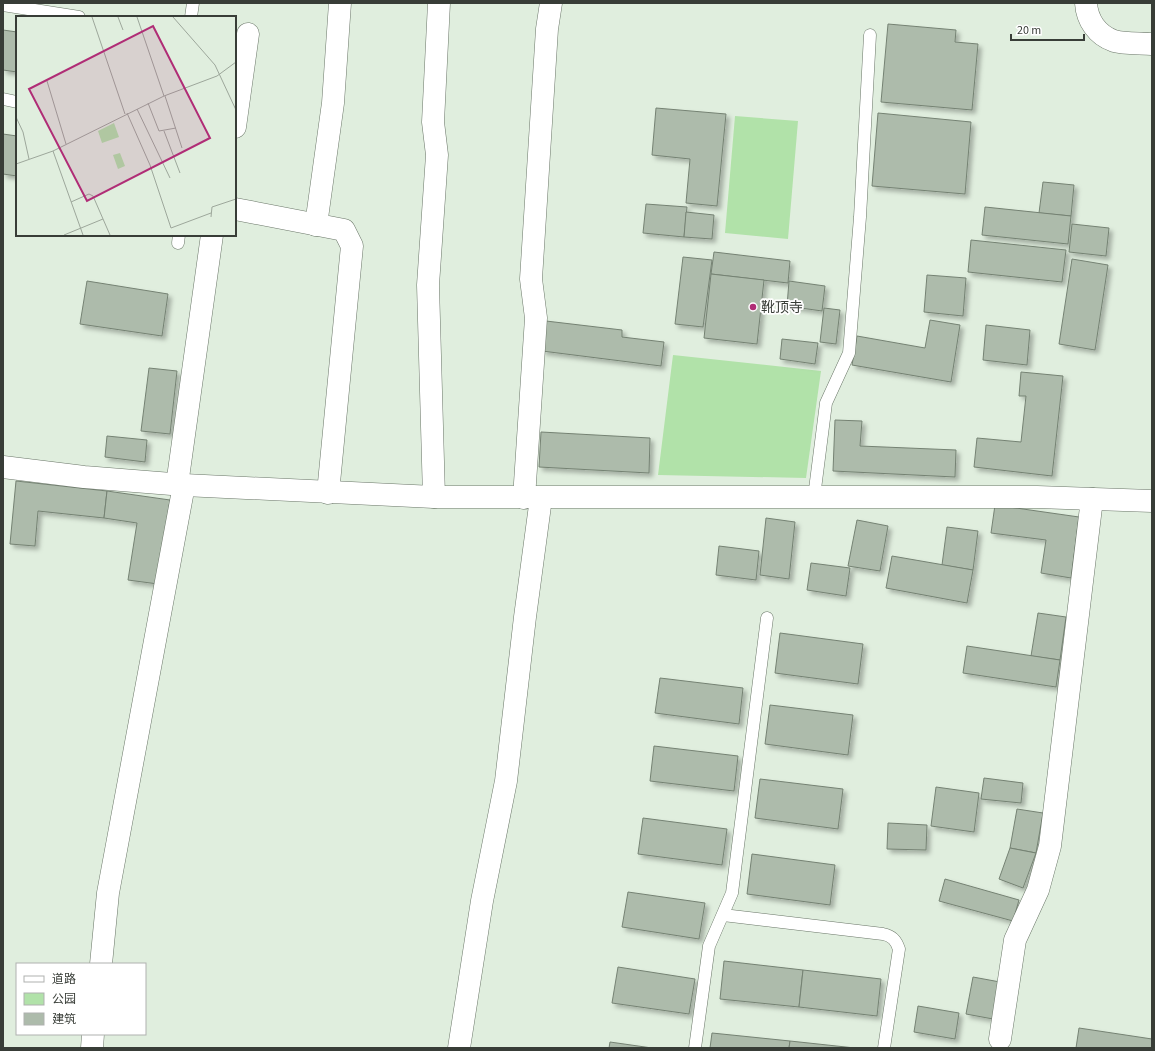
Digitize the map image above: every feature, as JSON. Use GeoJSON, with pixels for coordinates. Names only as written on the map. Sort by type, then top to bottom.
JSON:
{"type":"FeatureCollection","features":[{"type":"Feature","properties":{"kind":"street"},"geometry":{"type":"LineString","coordinates":[[316,225],[333,103],[340,3]]}},
{"type":"Feature","properties":{"kind":"street"},"geometry":{"type":"LineString","coordinates":[[434,497],[428,285],[437,155],[433,122],[439,3]]}},
{"type":"Feature","properties":{"kind":"street"},"geometry":{"type":"LineString","coordinates":[[459,1048],[482,901],[506,781],[525,618],[532,498],[536,318],[530,279],[547,29],[551,3]]}},
{"type":"Feature","properties":{"kind":"street"},"geometry":{"type":"LineString","coordinates":[[1086,3],[1087,14],[1092,24],[1099,32],[1107,37],[1115,41],[1152,44]]}},
{"type":"Feature","properties":{"kind":"street"},"geometry":{"type":"LineString","coordinates":[[236,120],[248,34]]}},
{"type":"Feature","properties":{"kind":"street"},"geometry":{"type":"LineString","coordinates":[[236,209],[344,230],[352,246],[328,493]]}},
{"type":"Feature","properties":{"kind":"street"},"geometry":{"type":"LineString","coordinates":[[101,963],[108,893],[180,485],[212,236]]}},
{"type":"Feature","properties":{"kind":"street"},"geometry":{"type":"LineString","coordinates":[[3,467],[84,477],[180,485],[434,497],[1037,497],[1152,501]]}},
{"type":"Feature","properties":{"kind":"street"},"geometry":{"type":"LineString","coordinates":[[1000,1039],[1015,940],[1038,890],[1050,846],[1092,499]]}},
{"type":"Feature","properties":{"kind":"street"},"geometry":{"type":"LineString","coordinates":[[92,1048],[93,1035]]}},
{"type":"Feature","properties":{"kind":"lane"},"geometry":{"type":"LineString","coordinates":[[191,16],[193,3]]}},
{"type":"Feature","properties":{"kind":"lane"},"geometry":{"type":"LineString","coordinates":[[3,5],[73,16]]}},
{"type":"Feature","properties":{"kind":"lane"},"geometry":{"type":"LineString","coordinates":[[814,497],[826,403],[849,353],[860,217],[870,35]]}},
{"type":"Feature","properties":{"kind":"lane"},"geometry":{"type":"LineString","coordinates":[[3,99],[16,102]]}},
{"type":"Feature","properties":{"kind":"lane"},"geometry":{"type":"LineString","coordinates":[[695,1048],[709,946],[732,893],[766,618]]}},
{"type":"Feature","properties":{"kind":"lane"},"geometry":{"type":"LineString","coordinates":[[723,915],[883,934],[894,939],[899,949],[884,1048]]}},
{"type":"Feature","properties":{"kind":"green space"},"geometry":{"type":"Polygon","coordinates":[[[735,116],[798,121],[788,239],[725,233],[735,116]]]}},
{"type":"Feature","properties":{"kind":"green space"},"geometry":{"type":"Polygon","coordinates":[[[673,355],[821,371],[806,478],[658,475],[673,355]]]}},
{"type":"Feature","properties":{"kind":"building"},"geometry":{"type":"Polygon","coordinates":[[[888,24],[956,30],[955,42],[978,44],[972,110],[881,102],[888,24]]]}},
{"type":"Feature","properties":{"kind":"building"},"geometry":{"type":"Polygon","coordinates":[[[3,30],[16,32],[16,72],[3,70],[3,30]]]}},
{"type":"Feature","properties":{"kind":"building"},"geometry":{"type":"Polygon","coordinates":[[[656,108],[726,114],[717,206],[686,203],[690,159],[652,155],[656,108]]]}},
{"type":"Feature","properties":{"kind":"building"},"geometry":{"type":"Polygon","coordinates":[[[878,113],[971,122],[965,194],[872,186],[878,113]]]}},
{"type":"Feature","properties":{"kind":"building"},"geometry":{"type":"Polygon","coordinates":[[[3,134],[16,136],[16,176],[3,174],[3,134]]]}},
{"type":"Feature","properties":{"kind":"building"},"geometry":{"type":"Polygon","coordinates":[[[1043,182],[1074,185],[1071,216],[1039,213],[1043,182]]]}},
{"type":"Feature","properties":{"kind":"building"},"geometry":{"type":"Polygon","coordinates":[[[646,204],[687,207],[684,237],[643,233],[646,204]]]}},
{"type":"Feature","properties":{"kind":"building"},"geometry":{"type":"Polygon","coordinates":[[[985,207],[1071,216],[1068,244],[982,235],[985,207]]]}},
{"type":"Feature","properties":{"kind":"building"},"geometry":{"type":"Polygon","coordinates":[[[686,212],[714,215],[712,239],[684,237],[686,212]]]}},
{"type":"Feature","properties":{"kind":"building"},"geometry":{"type":"Polygon","coordinates":[[[1072,224],[1109,228],[1106,256],[1069,252],[1072,224]]]}},
{"type":"Feature","properties":{"kind":"building"},"geometry":{"type":"Polygon","coordinates":[[[971,240],[1066,250],[1062,282],[968,272],[971,240]]]}},
{"type":"Feature","properties":{"kind":"building"},"geometry":{"type":"Polygon","coordinates":[[[714,252],[790,261],[788,283],[711,274],[714,252]]]}},
{"type":"Feature","properties":{"kind":"building"},"geometry":{"type":"Polygon","coordinates":[[[683,257],[712,260],[703,327],[675,324],[683,257]]]}},
{"type":"Feature","properties":{"kind":"building"},"geometry":{"type":"Polygon","coordinates":[[[1072,259],[1108,265],[1095,350],[1059,344],[1072,259]]]}},
{"type":"Feature","properties":{"kind":"building"},"geometry":{"type":"Polygon","coordinates":[[[711,274],[764,280],[757,344],[704,338],[711,274]]]}},
{"type":"Feature","properties":{"kind":"building"},"geometry":{"type":"Polygon","coordinates":[[[927,275],[966,278],[963,316],[924,312],[927,275]]]}},
{"type":"Feature","properties":{"kind":"building"},"geometry":{"type":"Polygon","coordinates":[[[87,281],[168,294],[162,336],[80,324],[87,281]]]}},
{"type":"Feature","properties":{"kind":"building"},"geometry":{"type":"Polygon","coordinates":[[[789,281],[825,286],[822,311],[787,306],[789,281]]]}},
{"type":"Feature","properties":{"kind":"building"},"geometry":{"type":"Polygon","coordinates":[[[824,308],[840,310],[836,344],[820,342],[824,308]]]}},
{"type":"Feature","properties":{"kind":"building"},"geometry":{"type":"Polygon","coordinates":[[[930,320],[960,325],[951,382],[852,365],[857,336],[925,348],[930,320]]]}},
{"type":"Feature","properties":{"kind":"building"},"geometry":{"type":"Polygon","coordinates":[[[546,321],[622,330],[622,337],[664,342],[661,366],[542,351],[546,321]]]}},
{"type":"Feature","properties":{"kind":"building"},"geometry":{"type":"Polygon","coordinates":[[[986,325],[1030,330],[1027,365],[983,360],[986,325]]]}},
{"type":"Feature","properties":{"kind":"building"},"geometry":{"type":"Polygon","coordinates":[[[782,339],[818,343],[815,364],[780,359],[782,339]]]}},
{"type":"Feature","properties":{"kind":"building"},"geometry":{"type":"Polygon","coordinates":[[[149,368],[177,371],[170,434],[141,431],[149,368]]]}},
{"type":"Feature","properties":{"kind":"building"},"geometry":{"type":"Polygon","coordinates":[[[1021,372],[1063,376],[1052,476],[974,467],[977,438],[1021,442],[1026,396],[1019,396],[1021,372]]]}},
{"type":"Feature","properties":{"kind":"building"},"geometry":{"type":"Polygon","coordinates":[[[835,420],[862,421],[860,446],[956,450],[955,477],[833,471],[835,420]]]}},
{"type":"Feature","properties":{"kind":"building"},"geometry":{"type":"Polygon","coordinates":[[[541,432],[650,438],[649,473],[539,467],[541,432]]]}},
{"type":"Feature","properties":{"kind":"building"},"geometry":{"type":"Polygon","coordinates":[[[107,436],[147,440],[145,462],[105,457],[107,436]]]}},
{"type":"Feature","properties":{"kind":"building"},"geometry":{"type":"Polygon","coordinates":[[[16,481],[107,491],[104,518],[38,511],[35,546],[10,544],[16,481]]]}},
{"type":"Feature","properties":{"kind":"building"},"geometry":{"type":"Polygon","coordinates":[[[107,491],[170,500],[158,584],[128,580],[137,523],[104,518],[107,491]]]}},
{"type":"Feature","properties":{"kind":"building"},"geometry":{"type":"Polygon","coordinates":[[[995,505],[1079,517],[1071,578],[1041,573],[1046,540],[991,533],[995,505]]]}},
{"type":"Feature","properties":{"kind":"building"},"geometry":{"type":"Polygon","coordinates":[[[766,518],[795,522],[789,579],[760,575],[766,518]]]}},
{"type":"Feature","properties":{"kind":"building"},"geometry":{"type":"Polygon","coordinates":[[[857,520],[888,526],[880,571],[848,566],[857,520]]]}},
{"type":"Feature","properties":{"kind":"building"},"geometry":{"type":"Polygon","coordinates":[[[947,527],[978,531],[973,570],[942,565],[947,527]]]}},
{"type":"Feature","properties":{"kind":"building"},"geometry":{"type":"Polygon","coordinates":[[[719,546],[759,551],[756,580],[716,575],[719,546]]]}},
{"type":"Feature","properties":{"kind":"building"},"geometry":{"type":"Polygon","coordinates":[[[892,556],[973,570],[967,603],[886,588],[892,556]]]}},
{"type":"Feature","properties":{"kind":"building"},"geometry":{"type":"Polygon","coordinates":[[[811,563],[850,568],[846,596],[807,590],[811,563]]]}},
{"type":"Feature","properties":{"kind":"building"},"geometry":{"type":"Polygon","coordinates":[[[1038,613],[1066,617],[1060,660],[1031,656],[1038,613]]]}},
{"type":"Feature","properties":{"kind":"building"},"geometry":{"type":"Polygon","coordinates":[[[780,633],[863,644],[858,684],[775,673],[780,633]]]}},
{"type":"Feature","properties":{"kind":"building"},"geometry":{"type":"Polygon","coordinates":[[[967,646],[1060,660],[1056,687],[963,673],[967,646]]]}},
{"type":"Feature","properties":{"kind":"building"},"geometry":{"type":"Polygon","coordinates":[[[660,678],[743,688],[739,724],[655,713],[660,678]]]}},
{"type":"Feature","properties":{"kind":"building"},"geometry":{"type":"Polygon","coordinates":[[[770,705],[853,715],[848,755],[765,744],[770,705]]]}},
{"type":"Feature","properties":{"kind":"building"},"geometry":{"type":"Polygon","coordinates":[[[654,746],[738,756],[734,791],[650,781],[654,746]]]}},
{"type":"Feature","properties":{"kind":"building"},"geometry":{"type":"Polygon","coordinates":[[[984,778],[1023,783],[1021,803],[981,799],[984,778]]]}},
{"type":"Feature","properties":{"kind":"building"},"geometry":{"type":"Polygon","coordinates":[[[760,779],[843,789],[838,829],[755,818],[760,779]]]}},
{"type":"Feature","properties":{"kind":"building"},"geometry":{"type":"Polygon","coordinates":[[[936,787],[979,793],[974,832],[931,826],[936,787]]]}},
{"type":"Feature","properties":{"kind":"building"},"geometry":{"type":"Polygon","coordinates":[[[1017,809],[1043,813],[1036,853],[1010,848],[1017,809]]]}},
{"type":"Feature","properties":{"kind":"building"},"geometry":{"type":"Polygon","coordinates":[[[643,818],[727,829],[722,865],[638,854],[643,818]]]}},
{"type":"Feature","properties":{"kind":"building"},"geometry":{"type":"Polygon","coordinates":[[[888,823],[927,825],[926,850],[887,849],[888,823]]]}},
{"type":"Feature","properties":{"kind":"building"},"geometry":{"type":"Polygon","coordinates":[[[1010,848],[1036,853],[1023,888],[999,879],[1010,848]]]}},
{"type":"Feature","properties":{"kind":"building"},"geometry":{"type":"Polygon","coordinates":[[[752,854],[835,865],[830,905],[747,894],[752,854]]]}},
{"type":"Feature","properties":{"kind":"building"},"geometry":{"type":"Polygon","coordinates":[[[945,879],[1019,900],[1013,921],[939,901],[945,879]]]}},
{"type":"Feature","properties":{"kind":"building"},"geometry":{"type":"Polygon","coordinates":[[[628,892],[705,903],[699,939],[622,927],[628,892]]]}},
{"type":"Feature","properties":{"kind":"building"},"geometry":{"type":"Polygon","coordinates":[[[724,961],[803,970],[799,1007],[720,999],[724,961]]]}},
{"type":"Feature","properties":{"kind":"building"},"geometry":{"type":"Polygon","coordinates":[[[618,967],[695,979],[689,1014],[612,1003],[618,967]]]}},
{"type":"Feature","properties":{"kind":"building"},"geometry":{"type":"Polygon","coordinates":[[[803,970],[881,979],[877,1016],[799,1007],[803,970]]]}},
{"type":"Feature","properties":{"kind":"building"},"geometry":{"type":"Polygon","coordinates":[[[973,977],[1000,982],[993,1019],[966,1014],[973,977]]]}},
{"type":"Feature","properties":{"kind":"building"},"geometry":{"type":"Polygon","coordinates":[[[918,1006],[959,1013],[955,1039],[914,1032],[918,1006]]]}},
{"type":"Feature","properties":{"kind":"building"},"geometry":{"type":"Polygon","coordinates":[[[1079,1028],[1152,1039],[1152,1048],[1076,1048],[1079,1028]]]}},
{"type":"Feature","properties":{"kind":"building"},"geometry":{"type":"Polygon","coordinates":[[[712,1033],[790,1041],[789,1048],[710,1048],[712,1033]]]}},
{"type":"Feature","properties":{"kind":"building"},"geometry":{"type":"Polygon","coordinates":[[[790,1041],[855,1048],[789,1048],[790,1041]]]}},
{"type":"Feature","properties":{"kind":"building"},"geometry":{"type":"Polygon","coordinates":[[[610,1042],[652,1048],[609,1048],[610,1042]]]}},
{"type":"Feature","properties":{"kind":"place","name":"靴顶寺"},"geometry":{"type":"Point","coordinates":[753,307]}}]}
